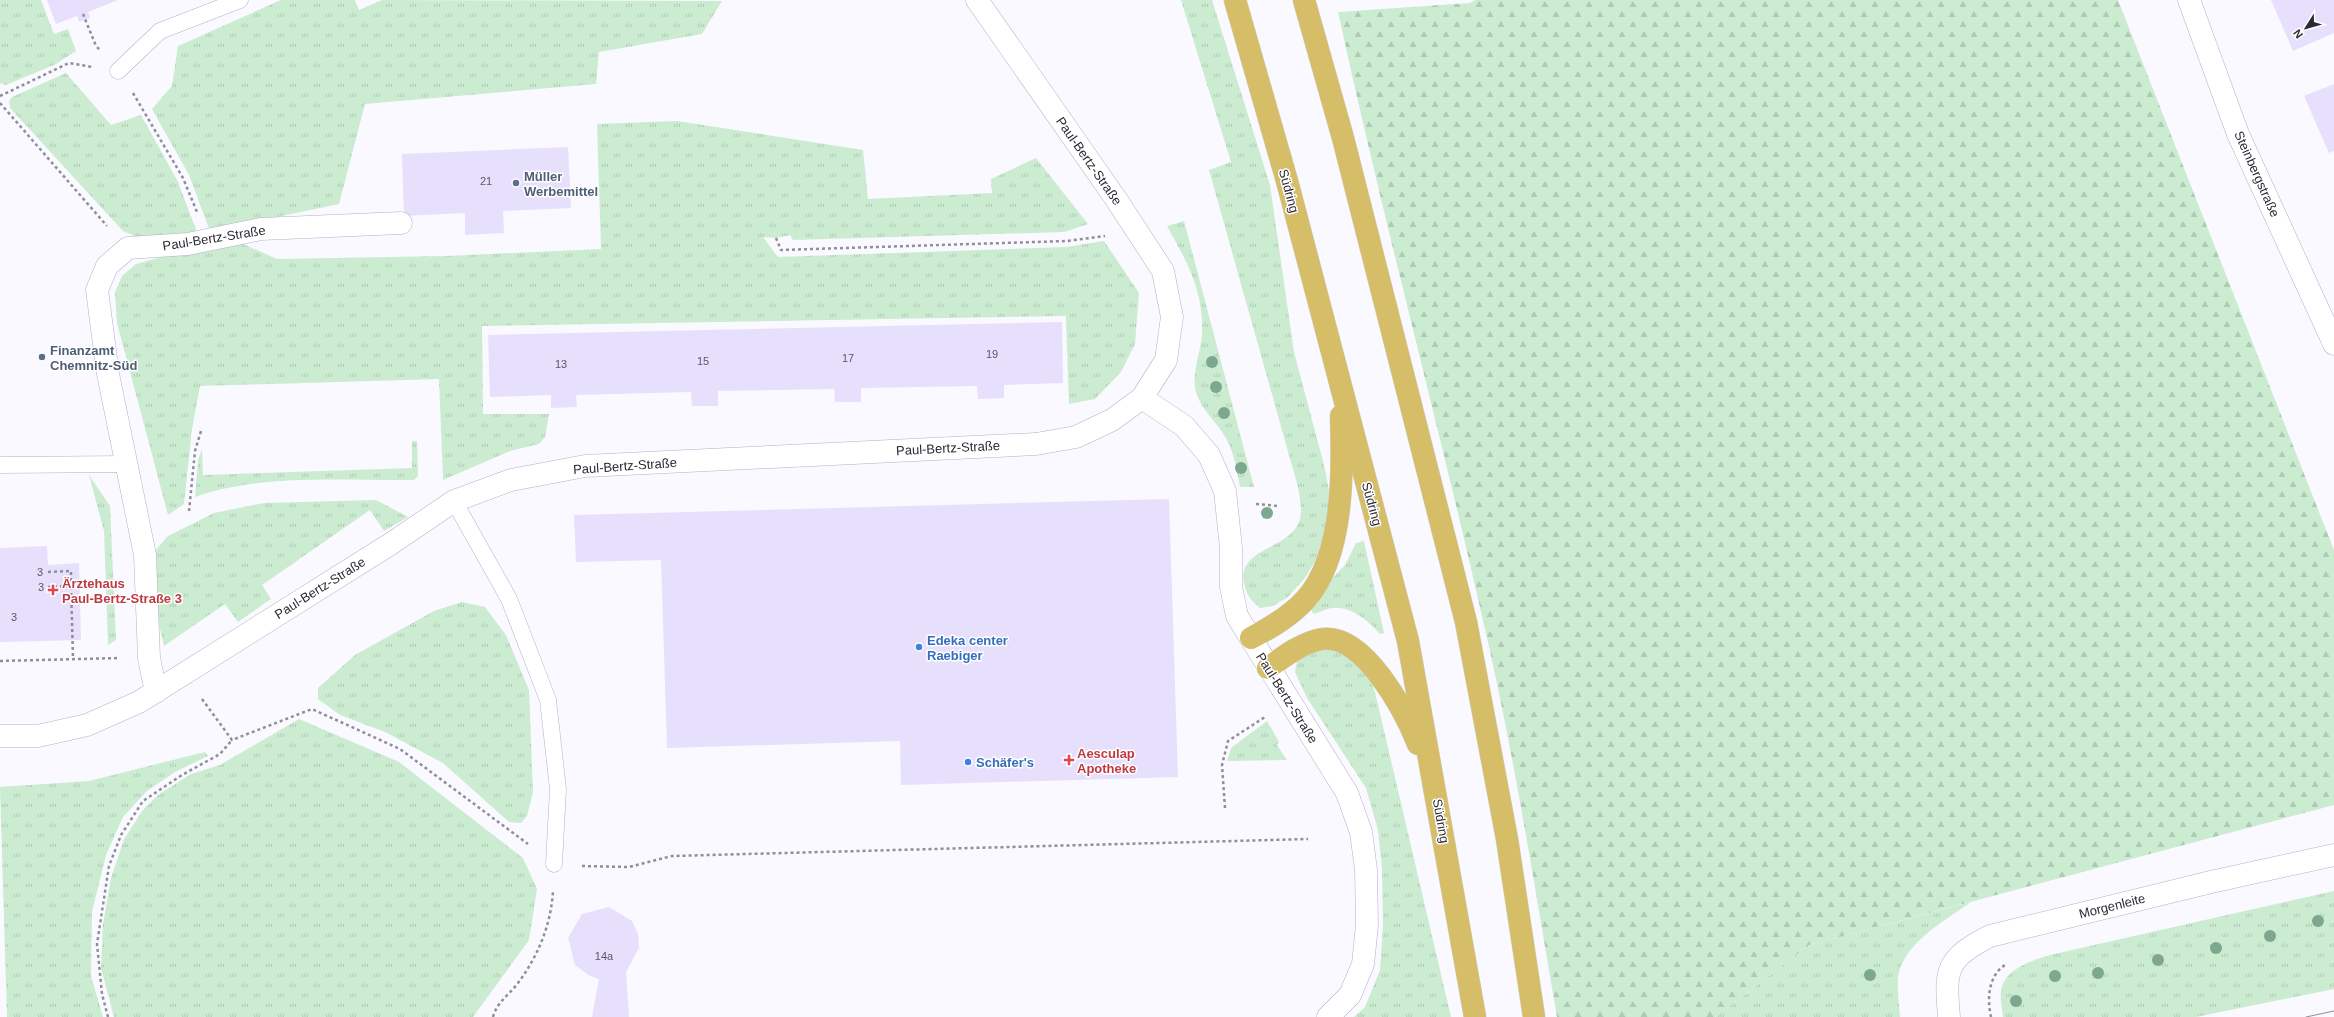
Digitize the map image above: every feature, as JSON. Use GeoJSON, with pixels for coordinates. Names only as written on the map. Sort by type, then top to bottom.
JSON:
{"type":"FeatureCollection","features":[{"type":"Feature","properties":{"kind":"main road","name":"Südring"},"geometry":{"type":"LineString","coordinates":[[1234,0],[1287,181],[1408,641],[1475,1017]]}},
{"type":"Feature","properties":{"kind":"main road"},"geometry":{"type":"LineString","coordinates":[[1304,0],[1343,138],[1466,622],[1507,840],[1534,1017]]}},
{"type":"Feature","properties":{"kind":"main road"},"geometry":{"type":"LineString","coordinates":[[1251,638],[1295,610],[1316,585],[1325,569],[1331,549],[1339,492],[1341,447],[1340,379]]}},
{"type":"Feature","properties":{"kind":"main road"},"geometry":{"type":"LineString","coordinates":[[1268,668],[1288,654],[1321,639],[1337,639],[1346,643],[1370,664],[1397,700],[1410,723],[1435,787]]}},
{"type":"Feature","properties":{"kind":"street","name":"Paul-Bertz-Straße"},"geometry":{"type":"LineString","coordinates":[[0,736],[38,736],[87,725],[156,692],[392,543],[454,501],[511,480],[584,466],[1036,444],[1076,437],[1112,420],[1142,398],[1166,360],[1172,317],[1163,271],[977,0]]}},
{"type":"Feature","properties":{"kind":"street","name":"Steinbergstraße"},"geometry":{"type":"LineString","coordinates":[[2189,0],[2238,134],[2334,344]]}},
{"type":"Feature","properties":{"kind":"street","name":"Paul-Bertz-Straße"},"geometry":{"type":"LineString","coordinates":[[128,248],[188,244],[261,229],[400,223]]}},
{"type":"Feature","properties":{"kind":"street"},"geometry":{"type":"LineString","coordinates":[[128,248],[107,266],[97,290],[108,374],[145,555],[149,658],[156,692]]}},
{"type":"Feature","properties":{"kind":"street","name":"Paul-Bertz-Straße"},"geometry":{"type":"LineString","coordinates":[[1142,398],[1184,426],[1209,455],[1225,490],[1231,548],[1231,587],[1237,616],[1347,793],[1361,832],[1366,870],[1367,926],[1363,964],[1350,995],[1328,1017]]}},
{"type":"Feature","properties":{"kind":"street","name":"Morgenleite"},"geometry":{"type":"LineString","coordinates":[[1949,1017],[1946,982],[1950,966],[1975,944],[1990,936],[2211,882],[2334,855]]}},
{"type":"Feature","properties":{"kind":"lane"},"geometry":{"type":"LineString","coordinates":[[118,71],[160,31],[240,0]]}},
{"type":"Feature","properties":{"kind":"lane"},"geometry":{"type":"LineString","coordinates":[[0,464],[127,464]]}},
{"type":"Feature","properties":{"kind":"lane"},"geometry":{"type":"LineString","coordinates":[[454,501],[509,599],[548,700],[558,788],[554,864]]}},
{"type":"Feature","properties":{"kind":"path"},"geometry":{"type":"LineString","coordinates":[[83,14],[96,46],[118,71]]}},
{"type":"Feature","properties":{"kind":"path"},"geometry":{"type":"LineString","coordinates":[[0,96],[69,64],[118,71]]}},
{"type":"Feature","properties":{"kind":"path"},"geometry":{"type":"LineString","coordinates":[[0,103],[78,195],[128,248]]}},
{"type":"Feature","properties":{"kind":"path"},"geometry":{"type":"LineString","coordinates":[[146,113],[183,178]]}},
{"type":"Feature","properties":{"kind":"path"},"geometry":{"type":"LineString","coordinates":[[776,238],[781,250],[1067,241],[1137,232]]}},
{"type":"Feature","properties":{"kind":"path"},"geometry":{"type":"LineString","coordinates":[[189,511],[195,451],[201,431]]}},
{"type":"Feature","properties":{"kind":"path"},"geometry":{"type":"LineString","coordinates":[[48,572],[71,571],[73,658]]}},
{"type":"Feature","properties":{"kind":"path"},"geometry":{"type":"LineString","coordinates":[[48,587],[71,586]]}},
{"type":"Feature","properties":{"kind":"path"},"geometry":{"type":"LineString","coordinates":[[0,661],[73,658],[149,658]]}},
{"type":"Feature","properties":{"kind":"path"},"geometry":{"type":"LineString","coordinates":[[184,675],[232,740]]}},
{"type":"Feature","properties":{"kind":"path"},"geometry":{"type":"LineString","coordinates":[[108,1017],[102,994],[96,944],[109,866],[121,835],[143,801],[182,775],[220,754],[232,740],[312,709],[400,749],[554,864],[552,900],[541,947],[518,983],[496,1006],[492,1017]]}},
{"type":"Feature","properties":{"kind":"path"},"geometry":{"type":"LineString","coordinates":[[1225,808],[1222,765],[1228,741],[1265,717]]}},
{"type":"Feature","properties":{"kind":"path"},"geometry":{"type":"LineString","coordinates":[[596,867],[629,867],[672,856],[1308,839]]}},
{"type":"Feature","properties":{"kind":"green space"},"geometry":{"type":"Polygon","coordinates":[[[0,0],[41,0],[54,34],[68,29],[76,51],[56,64],[6,85],[0,83],[0,0]]]}},
{"type":"Feature","properties":{"kind":"green space"},"geometry":{"type":"Polygon","coordinates":[[[281,0],[355,0],[359,10],[382,0],[722,1],[702,34],[599,52],[596,84],[365,104],[339,204],[210,231],[189,175],[152,109],[172,86],[178,46],[281,0]]]}},
{"type":"Feature","properties":{"kind":"green space"},"geometry":{"type":"Polygon","coordinates":[[[1181,0],[1212,0],[1270,185],[1294,352],[1325,469],[1333,513],[1324,546],[1305,578],[1288,597],[1273,606],[1260,608],[1254,603],[1246,591],[1244,572],[1248,563],[1254,556],[1282,540],[1297,526],[1301,512],[1300,502],[1298,487],[1209,170],[1231,162],[1181,0]]]}},
{"type":"Feature","properties":{"kind":"green space"},"geometry":{"type":"Polygon","coordinates":[[[1475,0],[2118,0],[2334,550],[2334,805],[1809,945],[1715,1017],[1557,1017],[1504,716],[1464,540],[1373,164],[1338,12],[1470,3],[1475,0]]]}},
{"type":"Feature","properties":{"kind":"green space"},"geometry":{"type":"Polygon","coordinates":[[[66,73],[111,125],[141,115],[178,182],[198,235],[140,238],[123,231],[10,108],[9,101],[12,97],[66,73]]]}},
{"type":"Feature","properties":{"kind":"green space"},"geometry":{"type":"Polygon","coordinates":[[[677,121],[863,150],[868,199],[992,193],[991,179],[1036,158],[1088,224],[1064,232],[793,240],[790,235],[776,238],[763,237],[778,257],[1066,247],[1104,241],[1139,293],[1135,344],[1121,372],[1095,399],[1069,404],[1066,316],[482,326],[483,414],[549,414],[545,437],[539,444],[510,451],[443,480],[439,379],[200,386],[192,429],[184,504],[168,515],[117,323],[115,292],[122,276],[136,264],[173,254],[243,244],[277,259],[446,256],[601,249],[597,124],[677,121]]]}},
{"type":"Feature","properties":{"kind":"green space"},"geometry":{"type":"Polygon","coordinates":[[[1184,221],[1254,487],[1240,487],[1234,458],[1226,438],[1204,408],[1196,392],[1195,370],[1202,334],[1200,304],[1193,277],[1167,226],[1184,221]]]}},
{"type":"Feature","properties":{"kind":"green space"},"geometry":{"type":"Polygon","coordinates":[[[412,441],[417,441],[418,476],[414,480],[331,479],[275,481],[221,489],[195,497],[198,460],[202,449],[203,475],[412,468],[412,441]]]}},
{"type":"Feature","properties":{"kind":"green space"},"geometry":{"type":"Polygon","coordinates":[[[89,475],[110,506],[116,640],[108,645],[104,531],[89,475]]]}},
{"type":"Feature","properties":{"kind":"green space"},"geometry":{"type":"Polygon","coordinates":[[[376,500],[408,517],[384,531],[370,510],[262,585],[271,599],[238,622],[225,604],[164,646],[154,603],[149,558],[168,536],[214,513],[264,503],[376,500]]]}},
{"type":"Feature","properties":{"kind":"green space"},"geometry":{"type":"Polygon","coordinates":[[[1364,541],[1384,633],[1380,634],[1365,619],[1352,611],[1332,608],[1314,614],[1307,605],[1345,565],[1356,543],[1364,541]]]}},
{"type":"Feature","properties":{"kind":"green space"},"geometry":{"type":"Polygon","coordinates":[[[462,602],[485,607],[506,635],[529,690],[533,792],[527,816],[521,823],[509,822],[443,763],[385,732],[340,715],[318,699],[318,688],[355,655],[434,611],[462,602]]]}},
{"type":"Feature","properties":{"kind":"green space"},"geometry":{"type":"Polygon","coordinates":[[[1358,642],[1375,692],[1451,1017],[1354,1017],[1365,1007],[1380,970],[1383,925],[1382,868],[1378,830],[1366,788],[1307,698],[1295,672],[1298,655],[1358,642]]]}},
{"type":"Feature","properties":{"kind":"green space"},"geometry":{"type":"Polygon","coordinates":[[[299,719],[399,762],[523,858],[537,889],[529,940],[473,1017],[114,1017],[101,968],[103,924],[111,878],[124,839],[143,810],[158,795],[191,774],[220,765],[299,719]]]}},
{"type":"Feature","properties":{"kind":"green space"},"geometry":{"type":"Polygon","coordinates":[[[1267,721],[1279,742],[1277,745],[1287,760],[1227,761],[1231,748],[1267,721]]]}},
{"type":"Feature","properties":{"kind":"green space"},"geometry":{"type":"Polygon","coordinates":[[[205,752],[208,756],[175,772],[147,791],[123,817],[106,855],[92,912],[91,976],[103,1017],[7,1017],[0,787],[89,781],[205,752]]]}},
{"type":"Feature","properties":{"kind":"green space"},"geometry":{"type":"Polygon","coordinates":[[[2334,891],[2334,989],[2196,1017],[2003,1017],[2001,993],[2005,980],[2015,970],[2036,959],[2334,891]]]}},
{"type":"Feature","properties":{"kind":"green space"},"geometry":{"type":"Polygon","coordinates":[[[1971,902],[1938,925],[1908,953],[1898,977],[1900,1017],[1715,1017],[1809,945],[1971,902]]]}},
{"type":"Feature","properties":{"kind":"building"},"geometry":{"type":"Polygon","coordinates":[[[47,0],[118,0],[88,12],[90,18],[79,22],[77,16],[56,24],[47,0]]]}},
{"type":"Feature","properties":{"kind":"building"},"geometry":{"type":"Polygon","coordinates":[[[2271,0],[2334,0],[2334,33],[2293,51],[2271,0]]]}},
{"type":"Feature","properties":{"kind":"building"},"geometry":{"type":"Polygon","coordinates":[[[2334,84],[2334,151],[2329,153],[2304,96],[2334,84]]]}},
{"type":"Feature","properties":{"kind":"building"},"geometry":{"type":"Polygon","coordinates":[[[568,147],[571,208],[503,211],[504,233],[465,235],[465,213],[404,216],[402,154],[568,147]]]}},
{"type":"Feature","properties":{"kind":"building"},"geometry":{"type":"Polygon","coordinates":[[[1062,322],[1063,383],[1004,385],[1004,398],[978,399],[977,386],[861,388],[861,402],[835,402],[834,389],[718,391],[718,406],[692,406],[691,392],[576,395],[577,407],[551,408],[551,395],[490,397],[488,335],[1062,322]]]}},
{"type":"Feature","properties":{"kind":"building","name":"Edeka center Raebiger"},"geometry":{"type":"Polygon","coordinates":[[[1169,499],[1178,777],[901,785],[900,741],[667,748],[661,560],[576,562],[574,515],[1169,499]]]}},
{"type":"Feature","properties":{"kind":"building"},"geometry":{"type":"Polygon","coordinates":[[[47,546],[48,565],[79,563],[81,640],[0,642],[0,548],[47,546]]]}},
{"type":"Feature","properties":{"kind":"building"},"geometry":{"type":"Polygon","coordinates":[[[609,907],[632,921],[638,934],[639,948],[626,972],[629,1017],[592,1017],[599,979],[590,976],[575,965],[568,938],[582,914],[609,907]]]}},
{"type":"Feature","properties":{"kind":"tram line"},"geometry":{"type":"LineString","coordinates":[[2306,1017],[2334,1011]]}},
{"type":"Feature","properties":{"kind":"place","name":"Müller Werbemittel"},"geometry":{"type":"Point","coordinates":[516,183]}},
{"type":"Feature","properties":{"kind":"place","name":"Finanzamt Chemnitz-Süd"},"geometry":{"type":"Point","coordinates":[42,357]}},
{"type":"Feature","properties":{"kind":"place","name":"Ärztehaus Paul-Bertz-Straße 3"},"geometry":{"type":"Point","coordinates":[53,590]}},
{"type":"Feature","properties":{"kind":"place","name":"Edeka center Raebiger"},"geometry":{"type":"Point","coordinates":[919,647]}},
{"type":"Feature","properties":{"kind":"place","name":"Aesculap Apotheke"},"geometry":{"type":"Point","coordinates":[1069,760]}},
{"type":"Feature","properties":{"kind":"place","name":"Schäfer's"},"geometry":{"type":"Point","coordinates":[968,762]}}]}
